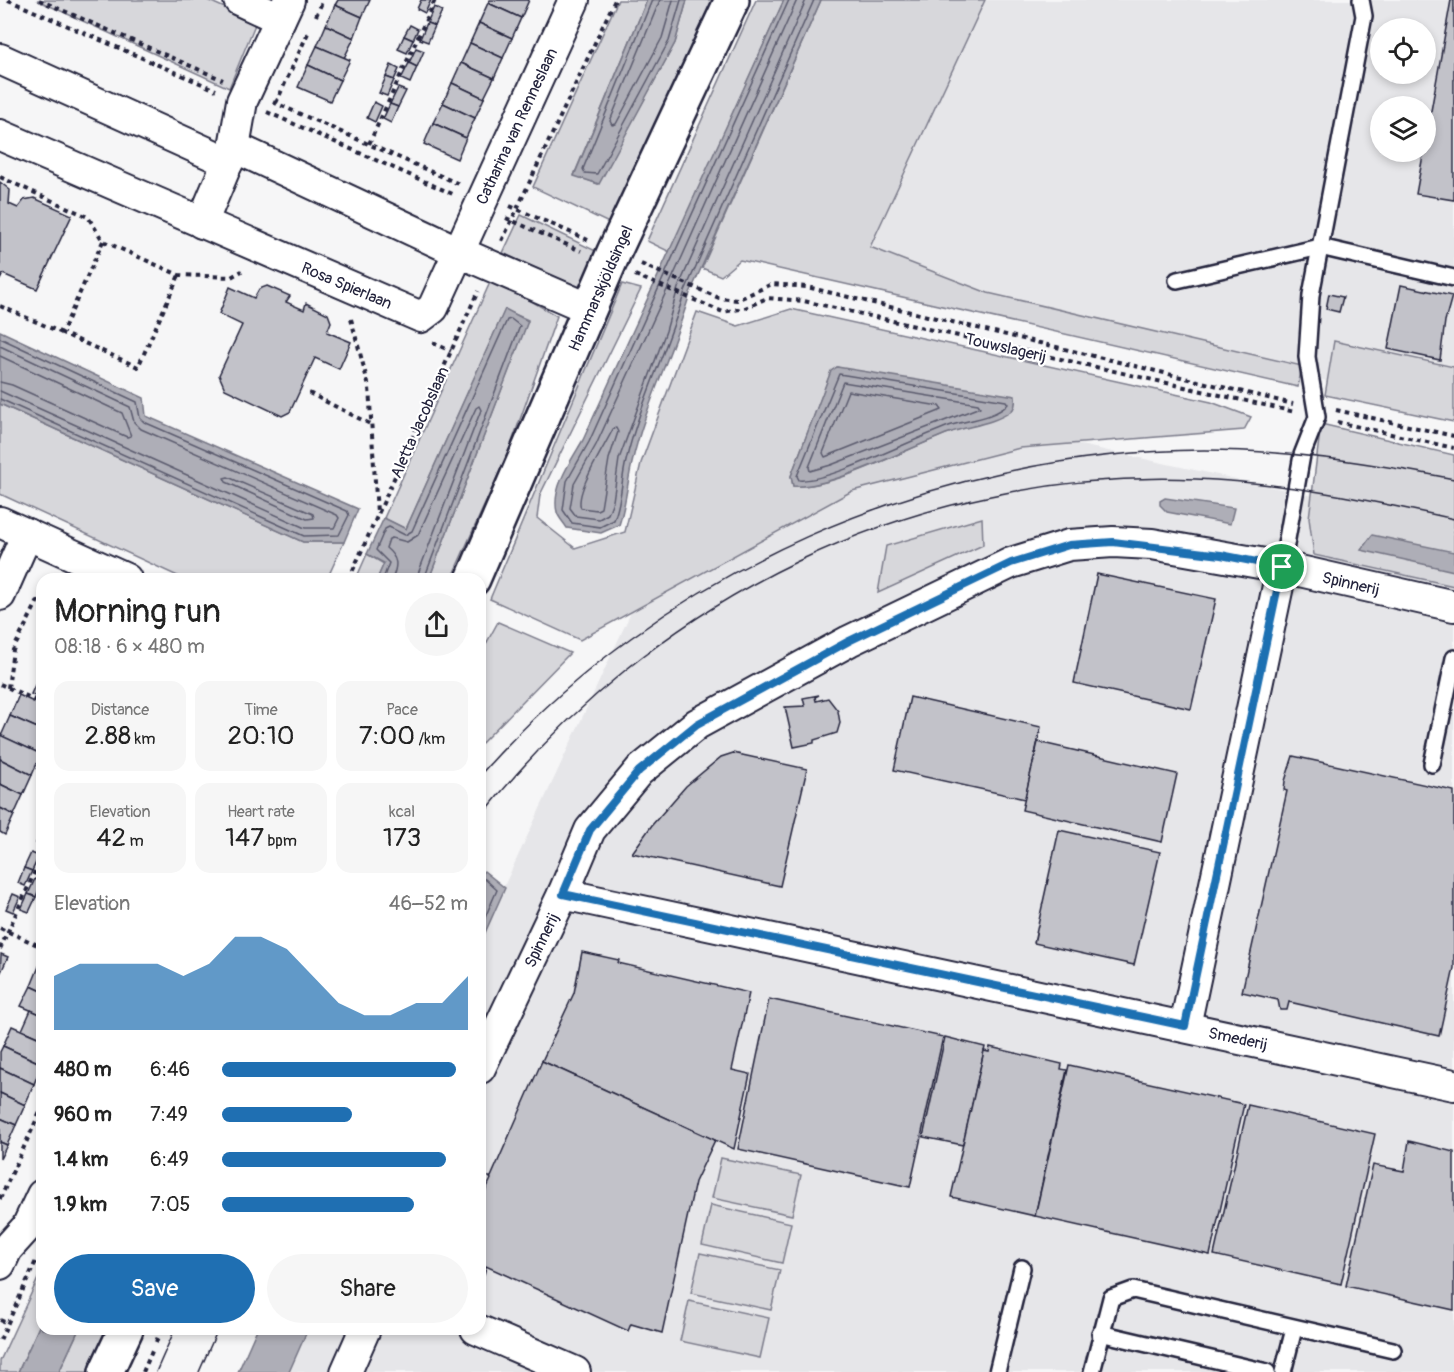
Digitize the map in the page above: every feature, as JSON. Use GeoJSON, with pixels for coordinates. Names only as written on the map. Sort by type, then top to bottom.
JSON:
{"type":"FeatureCollection","features":[{"type":"Feature","properties":{"kind":"street"},"geometry":{"type":"LineString","coordinates":[[202,223],[231,155],[245,96],[285,9],[239,0]]}},
{"type":"Feature","properties":{"kind":"street","name":"Catharina van Renneslaan"},"geometry":{"type":"LineString","coordinates":[[459,252],[478,206],[574,0]]}},
{"type":"Feature","properties":{"kind":"street","name":"Hammarskjöldsingel"},"geometry":{"type":"LineString","coordinates":[[476,573],[609,264],[732,0]]}},
{"type":"Feature","properties":{"kind":"street"},"geometry":{"type":"LineString","coordinates":[[0,59],[590,309]]}},
{"type":"Feature","properties":{"kind":"street","name":"Rosa Spierlaan"},"geometry":{"type":"LineString","coordinates":[[0,135],[421,316],[433,308],[459,252]]}},
{"type":"Feature","properties":{"kind":"street"},"geometry":{"type":"LineString","coordinates":[[0,522],[113,573]]}},
{"type":"Feature","properties":{"kind":"street"},"geometry":{"type":"LineString","coordinates":[[0,596],[27,534]]}},
{"type":"Feature","properties":{"kind":"street","name":"Spinnerij"},"geometry":{"type":"LineString","coordinates":[[486,1055],[563,894],[590,830],[639,771],[697,724],[849,641],[1011,563],[1069,545],[1113,542],[1221,555],[1454,606]]}},
{"type":"Feature","properties":{"kind":"street"},"geometry":{"type":"LineString","coordinates":[[1185,1026],[1282,567]]}},
{"type":"Feature","properties":{"kind":"street","name":"Smederij"},"geometry":{"type":"LineString","coordinates":[[563,894],[1454,1085]]}},
{"type":"Feature","properties":{"kind":"street"},"geometry":{"type":"LineString","coordinates":[[0,1264],[8,1249],[27,1227],[36,1208]]}},
{"type":"Feature","properties":{"kind":"street"},"geometry":{"type":"LineString","coordinates":[[486,1333],[575,1372]]}},
{"type":"Feature","properties":{"kind":"street"},"geometry":{"type":"LineString","coordinates":[[106,1372],[123,1335]]}},
{"type":"Feature","properties":{"kind":"street"},"geometry":{"type":"LineString","coordinates":[[346,1372],[362,1335]]}},
{"type":"Feature","properties":{"kind":"lane"},"geometry":{"type":"LineString","coordinates":[[1282,567],[1302,455],[1315,411],[1307,357],[1311,295],[1364,16],[1361,0]]}},
{"type":"Feature","properties":{"kind":"lane"},"geometry":{"type":"LineString","coordinates":[[1177,280],[1320,247],[1454,278]]}},
{"type":"Feature","properties":{"kind":"lane"},"geometry":{"type":"LineString","coordinates":[[1432,764],[1454,658]]}},
{"type":"Feature","properties":{"kind":"lane"},"geometry":{"type":"LineString","coordinates":[[997,1372],[1022,1268]]}},
{"type":"Feature","properties":{"kind":"lane"},"geometry":{"type":"LineString","coordinates":[[1092,1372],[1111,1298],[1133,1290],[1393,1350]]}},
{"type":"Feature","properties":{"kind":"lane"},"geometry":{"type":"LineString","coordinates":[[1283,1372],[1294,1329]]}},
{"type":"Feature","properties":{"kind":"lane"},"geometry":{"type":"LineString","coordinates":[[1100,1334],[1266,1372]]}},
{"type":"Feature","properties":{"kind":"path"},"geometry":{"type":"LineString","coordinates":[[8,0],[245,96],[478,206]]}},
{"type":"Feature","properties":{"kind":"path"},"geometry":{"type":"LineString","coordinates":[[276,103],[323,0]]}},
{"type":"Feature","properties":{"kind":"path"},"geometry":{"type":"LineString","coordinates":[[369,144],[435,0]]}},
{"type":"Feature","properties":{"kind":"path","name":"Touwslagerij"},"geometry":{"type":"LineString","coordinates":[[615,0],[512,221],[696,303],[723,312],[745,308],[767,298],[804,301],[1315,411],[1454,448]]}},
{"type":"Feature","properties":{"kind":"path"},"geometry":{"type":"LineString","coordinates":[[0,177],[88,217],[103,241],[179,275],[231,277],[249,267]]}},
{"type":"Feature","properties":{"kind":"path"},"geometry":{"type":"LineString","coordinates":[[62,333],[103,241]]}},
{"type":"Feature","properties":{"kind":"path","name":"Aletta Jacobslaan"},"geometry":{"type":"LineString","coordinates":[[352,573],[490,265]]}},
{"type":"Feature","properties":{"kind":"path"},"geometry":{"type":"LineString","coordinates":[[648,267],[719,298],[737,300],[772,284],[807,288],[1315,411],[1454,436]]}},
{"type":"Feature","properties":{"kind":"path"},"geometry":{"type":"LineString","coordinates":[[0,306],[138,367],[179,275]]}},
{"type":"Feature","properties":{"kind":"path"},"geometry":{"type":"LineString","coordinates":[[350,314],[369,387],[378,514]]}},
{"type":"Feature","properties":{"kind":"path"},"geometry":{"type":"LineString","coordinates":[[427,340],[451,351]]}},
{"type":"Feature","properties":{"kind":"path"},"geometry":{"type":"LineString","coordinates":[[309,393],[372,425]]}},
{"type":"Feature","properties":{"kind":"path"},"geometry":{"type":"LineString","coordinates":[[8,688],[13,650],[36,605]]}},
{"type":"Feature","properties":{"kind":"path"},"geometry":{"type":"LineString","coordinates":[[0,684],[36,700]]}},
{"type":"Feature","properties":{"kind":"path"},"geometry":{"type":"LineString","coordinates":[[0,949],[36,869]]}},
{"type":"Feature","properties":{"kind":"path"},"geometry":{"type":"LineString","coordinates":[[0,928],[36,944]]}},
{"type":"Feature","properties":{"kind":"path"},"geometry":{"type":"LineString","coordinates":[[0,1199],[36,1121]]}},
{"type":"Feature","properties":{"kind":"path"},"geometry":{"type":"LineString","coordinates":[[0,1340],[36,1261]]}},
{"type":"Feature","properties":{"kind":"path"},"geometry":{"type":"LineString","coordinates":[[0,1320],[8,1323]]}},
{"type":"Feature","properties":{"kind":"shaded area"},"geometry":{"type":"Polygon","coordinates":[[[37,0],[207,0],[256,22],[229,88],[37,0]]]}},
{"type":"Feature","properties":{"kind":"shaded area"},"geometry":{"type":"Polygon","coordinates":[[[618,0],[647,0],[574,175],[598,184],[675,43],[687,0],[717,0],[615,226],[533,187],[618,0]]]}},
{"type":"Feature","properties":{"kind":"shaded area"},"geometry":{"type":"Polygon","coordinates":[[[756,0],[784,0],[670,252],[647,241],[756,0]]]}},
{"type":"Feature","properties":{"kind":"shaded area"},"geometry":{"type":"Polygon","coordinates":[[[821,0],[985,0],[870,247],[988,293],[1302,366],[1298,387],[740,260],[721,276],[702,268],[821,0]]]}},
{"type":"Feature","properties":{"kind":"shaded area"},"geometry":{"type":"Polygon","coordinates":[[[894,0],[1454,0],[1454,409],[778,260],[894,0]]]}},
{"type":"Feature","properties":{"kind":"shaded area"},"geometry":{"type":"Polygon","coordinates":[[[521,215],[602,254],[585,292],[503,253],[521,215]]]}},
{"type":"Feature","properties":{"kind":"shaded area"},"geometry":{"type":"Polygon","coordinates":[[[492,278],[557,316],[508,453],[454,573],[431,573],[528,320],[505,310],[406,529],[384,518],[492,278]]]}},
{"type":"Feature","properties":{"kind":"shaded area"},"geometry":{"type":"Polygon","coordinates":[[[622,284],[641,289],[540,495],[537,518],[575,548],[625,532],[641,463],[697,312],[738,326],[791,309],[1211,402],[1251,417],[1244,430],[1020,448],[852,491],[580,640],[490,599],[622,284]],[[837,367],[831,372],[791,476],[793,486],[830,481],[872,466],[951,432],[999,417],[837,367]]]}},
{"type":"Feature","properties":{"kind":"shaded area"},"geometry":{"type":"Polygon","coordinates":[[[1334,341],[1454,367],[1454,422],[1325,395],[1334,341]]]}},
{"type":"Feature","properties":{"kind":"shaded area"},"geometry":{"type":"Polygon","coordinates":[[[743,371],[1454,527],[1454,1372],[279,1372],[296,1335],[486,1335],[486,925],[743,371]]]}},
{"type":"Feature","properties":{"kind":"shaded area"},"geometry":{"type":"Polygon","coordinates":[[[0,404],[303,542],[344,542],[330,573],[171,573],[0,494],[0,404]]]}},
{"type":"Feature","properties":{"kind":"shaded area"},"geometry":{"type":"Polygon","coordinates":[[[1321,424],[1454,455],[1454,586],[1314,555],[1309,518],[1321,424]]]}},
{"type":"Feature","properties":{"kind":"shaded area"},"geometry":{"type":"Polygon","coordinates":[[[982,518],[983,545],[878,593],[886,546],[982,518]]]}},
{"type":"Feature","properties":{"kind":"shaded area"},"geometry":{"type":"Polygon","coordinates":[[[367,554],[384,564],[380,573],[359,573],[367,554]]]}},
{"type":"Feature","properties":{"kind":"shaded area"},"geometry":{"type":"Polygon","coordinates":[[[498,622],[570,653],[486,739],[486,644],[498,622]]]}},
{"type":"Feature","properties":{"kind":"shaded area"},"geometry":{"type":"Polygon","coordinates":[[[721,1158],[801,1175],[792,1215],[712,1198],[721,1158]]]}},
{"type":"Feature","properties":{"kind":"shaded area"},"geometry":{"type":"Polygon","coordinates":[[[711,1205],[791,1223],[782,1263],[702,1245],[711,1205]]]}},
{"type":"Feature","properties":{"kind":"shaded area"},"geometry":{"type":"Polygon","coordinates":[[[700,1253],[780,1270],[771,1310],[691,1293],[700,1253]]]}},
{"type":"Feature","properties":{"kind":"shaded area"},"geometry":{"type":"Polygon","coordinates":[[[36,1283],[36,1333],[18,1372],[0,1372],[0,1361],[36,1283]]]}},
{"type":"Feature","properties":{"kind":"shaded area"},"geometry":{"type":"Polygon","coordinates":[[[689,1301],[769,1318],[760,1358],[680,1341],[689,1301]]]}},
{"type":"Feature","properties":{"kind":"shaded area"},"geometry":{"type":"Polygon","coordinates":[[[76,1335],[109,1335],[92,1372],[59,1372],[76,1335]]]}},
{"type":"Feature","properties":{"kind":"water"},"geometry":{"type":"Polygon","coordinates":[[[647,0],[687,0],[675,43],[599,184],[574,176],[647,0]]]}},
{"type":"Feature","properties":{"kind":"water"},"geometry":{"type":"Polygon","coordinates":[[[784,0],[821,0],[690,293],[638,441],[619,525],[601,533],[567,528],[557,512],[557,493],[560,484],[583,440],[784,0]]]}},
{"type":"Feature","properties":{"kind":"water"},"geometry":{"type":"Polygon","coordinates":[[[505,309],[528,321],[431,573],[380,573],[384,563],[367,554],[384,518],[406,529],[505,309]]]}},
{"type":"Feature","properties":{"kind":"water"},"geometry":{"type":"Polygon","coordinates":[[[0,331],[144,398],[146,416],[358,509],[344,542],[303,542],[0,404],[0,331]]]}},
{"type":"Feature","properties":{"kind":"water"},"geometry":{"type":"Polygon","coordinates":[[[837,367],[1015,396],[1015,406],[1010,412],[996,419],[949,433],[849,474],[828,481],[793,486],[791,476],[831,371],[837,367]]]}},
{"type":"Feature","properties":{"kind":"water"},"geometry":{"type":"Polygon","coordinates":[[[1165,498],[1234,508],[1230,524],[1167,512],[1160,505],[1160,501],[1165,498]]]}},
{"type":"Feature","properties":{"kind":"water"},"geometry":{"type":"Polygon","coordinates":[[[1372,535],[1454,552],[1454,571],[1361,550],[1372,535]]]}},
{"type":"Feature","properties":{"kind":"water"},"geometry":{"type":"Polygon","coordinates":[[[486,873],[505,888],[486,931],[486,873]]]}},
{"type":"Feature","properties":{"kind":"water"},"geometry":{"type":"Polygon","coordinates":[[[36,1333],[36,1335],[76,1335],[59,1372],[18,1372],[36,1333]]]}},
{"type":"Feature","properties":{"kind":"water"},"geometry":{"type":"Polygon","coordinates":[[[254,1335],[305,1335],[289,1372],[238,1372],[254,1335]]]}},
{"type":"Feature","properties":{"kind":"building"},"geometry":{"type":"Polygon","coordinates":[[[338,0],[370,0],[362,17],[335,5],[338,0]]]}},
{"type":"Feature","properties":{"kind":"building"},"geometry":{"type":"Polygon","coordinates":[[[421,0],[431,0],[425,13],[417,9],[421,0]]]}},
{"type":"Feature","properties":{"kind":"building"},"geometry":{"type":"Polygon","coordinates":[[[490,0],[529,0],[521,18],[488,3],[490,0]]]}},
{"type":"Feature","properties":{"kind":"building"},"geometry":{"type":"Polygon","coordinates":[[[1451,0],[1454,0],[1454,200],[1416,194],[1422,162],[1436,162],[1436,96],[1434,96],[1451,0]]]}},
{"type":"Feature","properties":{"kind":"building"},"geometry":{"type":"Polygon","coordinates":[[[488,3],[521,18],[512,38],[479,23],[488,3]]]}},
{"type":"Feature","properties":{"kind":"building"},"geometry":{"type":"Polygon","coordinates":[[[335,5],[362,17],[354,38],[326,25],[335,5]]]}},
{"type":"Feature","properties":{"kind":"building"},"geometry":{"type":"Polygon","coordinates":[[[434,7],[442,11],[435,26],[427,23],[434,7]]]}},
{"type":"Feature","properties":{"kind":"building"},"geometry":{"type":"Polygon","coordinates":[[[427,23],[435,26],[428,42],[420,39],[427,23]]]}},
{"type":"Feature","properties":{"kind":"building"},"geometry":{"type":"Polygon","coordinates":[[[479,23],[512,38],[503,58],[470,43],[479,23]]]}},
{"type":"Feature","properties":{"kind":"building"},"geometry":{"type":"Polygon","coordinates":[[[326,25],[354,38],[344,58],[317,46],[326,25]]]}},
{"type":"Feature","properties":{"kind":"building"},"geometry":{"type":"Polygon","coordinates":[[[410,25],[418,29],[413,40],[404,36],[410,25]]]}},
{"type":"Feature","properties":{"kind":"building"},"geometry":{"type":"Polygon","coordinates":[[[404,36],[413,40],[407,53],[398,49],[404,36]]]}},
{"type":"Feature","properties":{"kind":"building"},"geometry":{"type":"Polygon","coordinates":[[[470,43],[503,58],[494,78],[461,63],[470,43]]]}},
{"type":"Feature","properties":{"kind":"building"},"geometry":{"type":"Polygon","coordinates":[[[317,46],[350,60],[340,80],[308,65],[317,46]]]}},
{"type":"Feature","properties":{"kind":"building"},"geometry":{"type":"Polygon","coordinates":[[[416,48],[424,51],[417,67],[409,63],[416,48]]]}},
{"type":"Feature","properties":{"kind":"building"},"geometry":{"type":"Polygon","coordinates":[[[409,63],[417,67],[410,83],[401,79],[409,63]]]}},
{"type":"Feature","properties":{"kind":"building"},"geometry":{"type":"Polygon","coordinates":[[[461,63],[494,78],[484,98],[452,83],[461,63]]]}},
{"type":"Feature","properties":{"kind":"building"},"geometry":{"type":"Polygon","coordinates":[[[308,65],[340,80],[330,101],[298,87],[308,65]]]}},
{"type":"Feature","properties":{"kind":"building"},"geometry":{"type":"Polygon","coordinates":[[[391,65],[399,69],[394,80],[386,77],[391,65]]]}},
{"type":"Feature","properties":{"kind":"building"},"geometry":{"type":"Polygon","coordinates":[[[386,77],[394,80],[387,96],[379,93],[386,77]]]}},
{"type":"Feature","properties":{"kind":"building"},"geometry":{"type":"Polygon","coordinates":[[[452,83],[484,98],[475,118],[443,103],[452,83]]]}},
{"type":"Feature","properties":{"kind":"building"},"geometry":{"type":"Polygon","coordinates":[[[398,88],[406,91],[398,107],[390,104],[398,88]]]}},
{"type":"Feature","properties":{"kind":"building"},"geometry":{"type":"Polygon","coordinates":[[[374,102],[382,106],[375,122],[367,118],[374,102]]]}},
{"type":"Feature","properties":{"kind":"building"},"geometry":{"type":"Polygon","coordinates":[[[443,103],[475,118],[466,138],[433,123],[443,103]]]}},
{"type":"Feature","properties":{"kind":"building"},"geometry":{"type":"Polygon","coordinates":[[[390,104],[398,107],[391,123],[383,119],[390,104]]]}},
{"type":"Feature","properties":{"kind":"building"},"geometry":{"type":"Polygon","coordinates":[[[433,123],[466,138],[457,159],[424,144],[433,123]]]}},
{"type":"Feature","properties":{"kind":"building"},"geometry":{"type":"Polygon","coordinates":[[[0,182],[10,190],[9,204],[18,208],[24,200],[34,198],[72,215],[37,289],[3,274],[0,280],[0,182]]]}},
{"type":"Feature","properties":{"kind":"building"},"geometry":{"type":"Polygon","coordinates":[[[1401,285],[1452,296],[1445,321],[1440,360],[1388,349],[1401,285]]]}},
{"type":"Feature","properties":{"kind":"building"},"geometry":{"type":"Polygon","coordinates":[[[267,286],[290,296],[286,302],[304,310],[306,303],[328,314],[331,322],[327,332],[351,342],[339,369],[315,358],[290,412],[282,416],[225,389],[219,375],[242,325],[219,314],[230,287],[254,298],[259,289],[267,286]]]}},
{"type":"Feature","properties":{"kind":"building"},"geometry":{"type":"Polygon","coordinates":[[[1329,294],[1343,297],[1339,312],[1326,309],[1329,294]]]}},
{"type":"Feature","properties":{"kind":"building"},"geometry":{"type":"Polygon","coordinates":[[[1097,574],[1216,599],[1191,709],[1074,683],[1097,574]]]}},
{"type":"Feature","properties":{"kind":"building"},"geometry":{"type":"Polygon","coordinates":[[[35,685],[36,696],[31,694],[35,685]]]}},
{"type":"Feature","properties":{"kind":"building"},"geometry":{"type":"Polygon","coordinates":[[[19,695],[36,703],[36,727],[10,716],[19,695]]]}},
{"type":"Feature","properties":{"kind":"building"},"geometry":{"type":"Polygon","coordinates":[[[819,695],[815,697],[816,701],[828,698],[838,711],[840,723],[837,733],[814,740],[814,743],[794,747],[785,707],[805,706],[803,698],[819,695]]]}},
{"type":"Feature","properties":{"kind":"building"},"geometry":{"type":"Polygon","coordinates":[[[910,697],[1041,727],[1025,799],[894,770],[910,697]]]}},
{"type":"Feature","properties":{"kind":"building"},"geometry":{"type":"Polygon","coordinates":[[[10,716],[36,727],[36,752],[1,736],[10,716]]]}},
{"type":"Feature","properties":{"kind":"building"},"geometry":{"type":"Polygon","coordinates":[[[0,735],[36,752],[36,766],[32,775],[0,759],[0,735]]]}},
{"type":"Feature","properties":{"kind":"building"},"geometry":{"type":"Polygon","coordinates":[[[1038,742],[1177,774],[1162,842],[1022,810],[1038,742]]]}},
{"type":"Feature","properties":{"kind":"building"},"geometry":{"type":"Polygon","coordinates":[[[733,753],[807,769],[780,886],[632,853],[652,825],[686,786],[721,757],[733,753]]]}},
{"type":"Feature","properties":{"kind":"building"},"geometry":{"type":"Polygon","coordinates":[[[1293,756],[1454,791],[1454,968],[1439,1036],[1289,1002],[1287,1010],[1280,1010],[1278,1000],[1242,992],[1287,791],[1284,790],[1285,781],[1293,756]]]}},
{"type":"Feature","properties":{"kind":"building"},"geometry":{"type":"Polygon","coordinates":[[[0,759],[32,775],[23,795],[0,784],[0,759]]]}},
{"type":"Feature","properties":{"kind":"building"},"geometry":{"type":"Polygon","coordinates":[[[0,784],[23,795],[14,815],[0,808],[0,784]]]}},
{"type":"Feature","properties":{"kind":"building"},"geometry":{"type":"Polygon","coordinates":[[[0,808],[14,815],[5,835],[0,832],[0,808]]]}},
{"type":"Feature","properties":{"kind":"building"},"geometry":{"type":"Polygon","coordinates":[[[1059,830],[1160,852],[1134,965],[1034,943],[1059,830]]]}},
{"type":"Feature","properties":{"kind":"building"},"geometry":{"type":"Polygon","coordinates":[[[31,853],[36,855],[36,862],[32,871],[24,868],[31,853]]]}},
{"type":"Feature","properties":{"kind":"building"},"geometry":{"type":"Polygon","coordinates":[[[24,868],[32,871],[25,886],[18,883],[24,868]]]}},
{"type":"Feature","properties":{"kind":"building"},"geometry":{"type":"Polygon","coordinates":[[[35,879],[36,879],[36,897],[28,894],[35,879]]]}},
{"type":"Feature","properties":{"kind":"building"},"geometry":{"type":"Polygon","coordinates":[[[13,894],[20,897],[13,912],[6,909],[13,894]]]}},
{"type":"Feature","properties":{"kind":"building"},"geometry":{"type":"Polygon","coordinates":[[[28,894],[36,897],[29,912],[21,909],[28,894]]]}},
{"type":"Feature","properties":{"kind":"building"},"geometry":{"type":"Polygon","coordinates":[[[582,952],[619,960],[618,963],[749,993],[732,1070],[750,1074],[734,1149],[542,1061],[574,993],[582,952]]]}},
{"type":"Feature","properties":{"kind":"building"},"geometry":{"type":"Polygon","coordinates":[[[1,954],[8,957],[0,972],[1,954]]]}},
{"type":"Feature","properties":{"kind":"building"},"geometry":{"type":"Polygon","coordinates":[[[36,974],[36,988],[31,986],[36,974]]]}},
{"type":"Feature","properties":{"kind":"building"},"geometry":{"type":"Polygon","coordinates":[[[31,986],[36,988],[36,1012],[21,1006],[31,986]]]}},
{"type":"Feature","properties":{"kind":"building"},"geometry":{"type":"Polygon","coordinates":[[[769,999],[943,1037],[910,1187],[738,1149],[769,999]]]}},
{"type":"Feature","properties":{"kind":"building"},"geometry":{"type":"Polygon","coordinates":[[[31,1010],[36,1012],[36,1036],[22,1030],[31,1010]]]}},
{"type":"Feature","properties":{"kind":"building"},"geometry":{"type":"Polygon","coordinates":[[[12,1026],[36,1036],[36,1061],[3,1046],[12,1026]]]}},
{"type":"Feature","properties":{"kind":"building"},"geometry":{"type":"Polygon","coordinates":[[[945,1037],[985,1047],[963,1145],[923,1137],[945,1037]]]}},
{"type":"Feature","properties":{"kind":"building"},"geometry":{"type":"Polygon","coordinates":[[[3,1046],[36,1061],[34,1084],[0,1068],[0,1052],[3,1046]]]}},
{"type":"Feature","properties":{"kind":"building"},"geometry":{"type":"Polygon","coordinates":[[[990,1047],[1062,1064],[1061,1069],[1067,1070],[1035,1216],[951,1197],[984,1051],[989,1052],[990,1047]]]}},
{"type":"Feature","properties":{"kind":"building"},"geometry":{"type":"Polygon","coordinates":[[[542,1061],[715,1140],[695,1182],[662,1333],[631,1324],[628,1331],[486,1266],[486,1189],[491,1179],[489,1177],[491,1177],[542,1061]]]}},
{"type":"Feature","properties":{"kind":"building"},"geometry":{"type":"Polygon","coordinates":[[[1069,1065],[1244,1104],[1210,1255],[1035,1216],[1069,1065]]]}},
{"type":"Feature","properties":{"kind":"building"},"geometry":{"type":"Polygon","coordinates":[[[0,1068],[34,1084],[25,1105],[0,1093],[0,1068]]]}},
{"type":"Feature","properties":{"kind":"building"},"geometry":{"type":"Polygon","coordinates":[[[0,1093],[25,1105],[16,1125],[0,1118],[0,1093]]]}},
{"type":"Feature","properties":{"kind":"building"},"geometry":{"type":"Polygon","coordinates":[[[1248,1105],[1375,1134],[1341,1284],[1214,1255],[1248,1105]]]}},
{"type":"Feature","properties":{"kind":"building"},"geometry":{"type":"Polygon","coordinates":[[[0,1118],[16,1125],[7,1145],[0,1142],[0,1118]]]}},
{"type":"Feature","properties":{"kind":"building"},"geometry":{"type":"Polygon","coordinates":[[[1409,1141],[1454,1152],[1454,1310],[1346,1286],[1373,1165],[1404,1171],[1409,1141]]]}},
{"type":"Feature","properties":{"kind":"building"},"geometry":{"type":"Polygon","coordinates":[[[0,1142],[7,1145],[0,1159],[0,1142]]]}},
{"type":"Feature","properties":{"kind":"tram line"},"geometry":{"type":"LineString","coordinates":[[486,769],[552,702],[631,638],[716,583],[808,536],[903,500],[1001,473],[1102,456],[1204,450],[1267,452],[1330,458],[1454,479]]}},
{"type":"Feature","properties":{"kind":"tram line"},"geometry":{"type":"LineString","coordinates":[[486,811],[549,740],[625,670],[708,611],[797,562],[891,523],[989,496],[1091,481],[1196,479],[1293,488],[1454,519]]}},
{"type":"Feature","properties":{"kind":"tram line"},"geometry":{"type":"LineString","coordinates":[[156,1372],[172,1335]]}},
{"type":"Feature","properties":{"kind":"tram line"},"geometry":{"type":"LineString","coordinates":[[199,1372],[215,1335]]}},
{"type":"Feature","properties":{"kind":"route"},"geometry":{"type":"LineString","coordinates":[[1113,542],[1152,544],[1282,567],[1185,1026],[563,894],[590,830],[639,771],[697,724],[849,641],[1011,563],[1069,545],[1113,542]]}}]}
